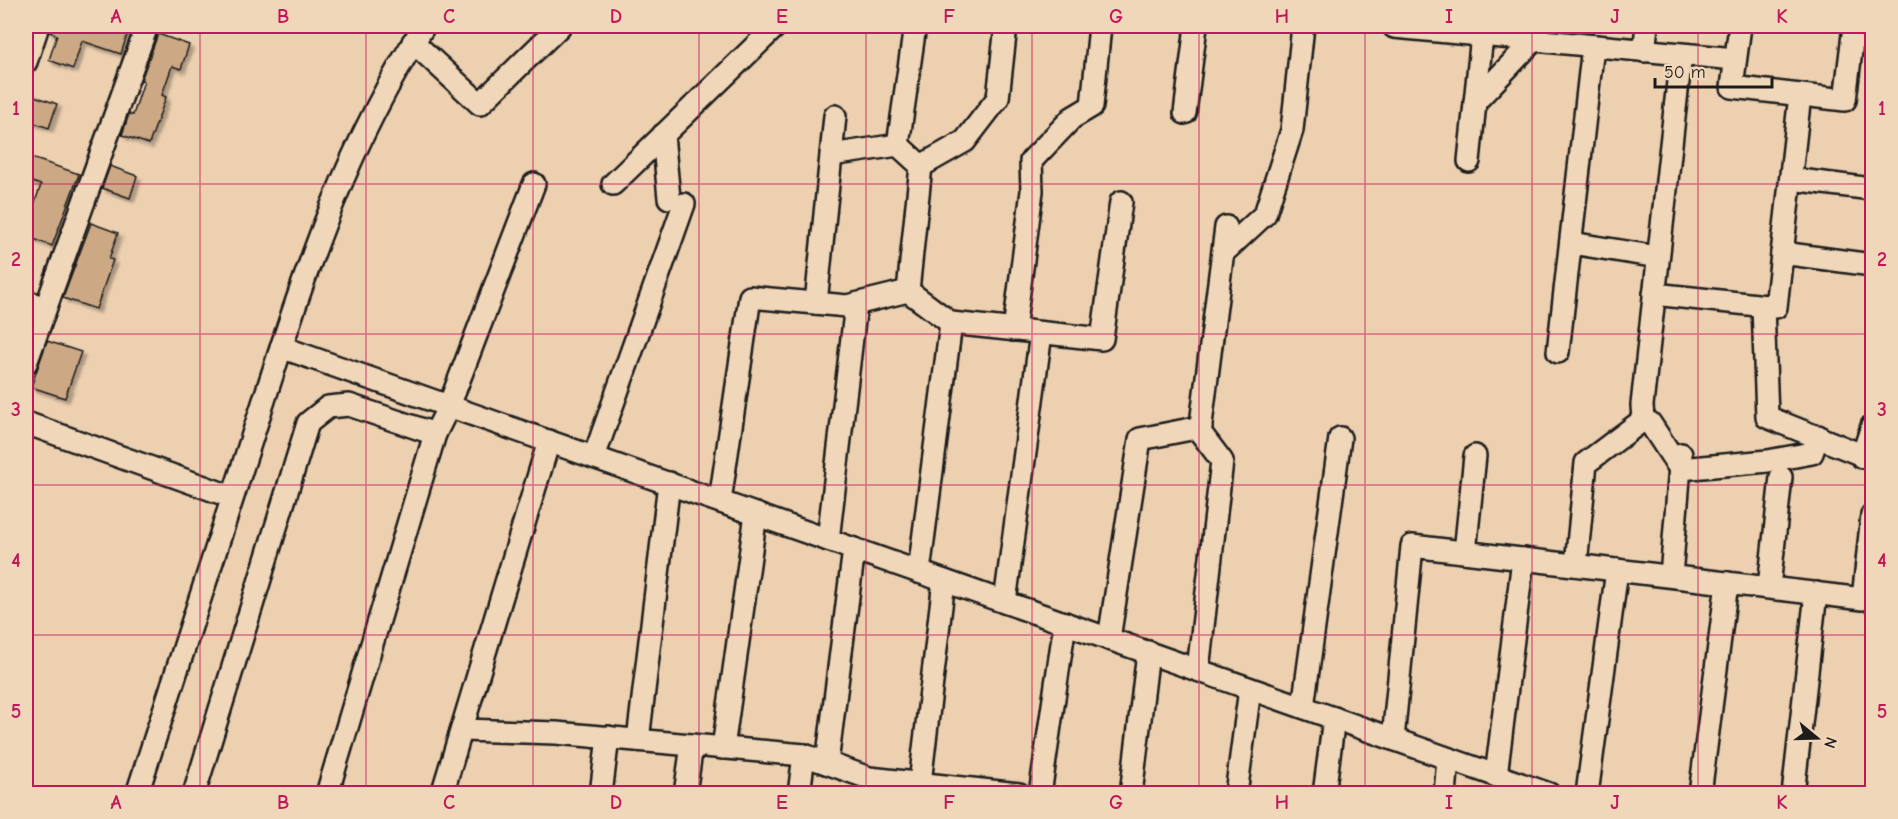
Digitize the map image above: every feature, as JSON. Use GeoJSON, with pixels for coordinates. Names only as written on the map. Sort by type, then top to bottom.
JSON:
{"type":"FeatureCollection","features":[{"type":"Feature","properties":{"kind":"street"},"geometry":{"type":"LineString","coordinates":[[26,62],[38,26]]}},
{"type":"Feature","properties":{"kind":"street"},"geometry":{"type":"LineString","coordinates":[[26,363],[35,305],[147,26]]}},
{"type":"Feature","properties":{"kind":"street"},"geometry":{"type":"LineString","coordinates":[[137,794],[312,251],[351,155],[392,74],[418,34],[480,104],[560,26]]}},
{"type":"Feature","properties":{"kind":"street"},"geometry":{"type":"LineString","coordinates":[[613,184],[776,26]]}},
{"type":"Feature","properties":{"kind":"street"},"geometry":{"type":"LineString","coordinates":[[898,145],[915,26]]}},
{"type":"Feature","properties":{"kind":"street"},"geometry":{"type":"LineString","coordinates":[[921,166],[965,141],[998,98],[1006,26]]}},
{"type":"Feature","properties":{"kind":"street"},"geometry":{"type":"LineString","coordinates":[[1014,330],[1032,191],[1031,161],[1072,118],[1092,106],[1100,26]]}},
{"type":"Feature","properties":{"kind":"street"},"geometry":{"type":"LineString","coordinates":[[1185,113],[1196,26]]}},
{"type":"Feature","properties":{"kind":"street"},"geometry":{"type":"LineString","coordinates":[[1223,253],[1266,214],[1292,130],[1303,26]]}},
{"type":"Feature","properties":{"kind":"street"},"geometry":{"type":"LineString","coordinates":[[1644,51],[1647,26]]}},
{"type":"Feature","properties":{"kind":"street"},"geometry":{"type":"LineString","coordinates":[[1740,26],[1732,87],[1845,100],[1854,26]]}},
{"type":"Feature","properties":{"kind":"street"},"geometry":{"type":"LineString","coordinates":[[1394,27],[1446,29],[1482,35],[1535,33],[1593,46],[1735,59]]}},
{"type":"Feature","properties":{"kind":"street"},"geometry":{"type":"LineString","coordinates":[[1475,102],[1535,33]]}},
{"type":"Feature","properties":{"kind":"street"},"geometry":{"type":"LineString","coordinates":[[1469,161],[1482,35]]}},
{"type":"Feature","properties":{"kind":"street"},"geometry":{"type":"LineString","coordinates":[[1558,352],[1593,46]]}},
{"type":"Feature","properties":{"kind":"street"},"geometry":{"type":"LineString","coordinates":[[1643,420],[1642,405],[1681,54]]}},
{"type":"Feature","properties":{"kind":"street"},"geometry":{"type":"LineString","coordinates":[[1654,294],[1776,307],[1800,95]]}},
{"type":"Feature","properties":{"kind":"street"},"geometry":{"type":"LineString","coordinates":[[816,303],[835,116]]}},
{"type":"Feature","properties":{"kind":"street"},"geometry":{"type":"LineString","coordinates":[[594,457],[676,201],[663,135]]}},
{"type":"Feature","properties":{"kind":"street"},"geometry":{"type":"LineString","coordinates":[[831,154],[898,145]]}},
{"type":"Feature","properties":{"kind":"street"},"geometry":{"type":"LineString","coordinates":[[898,145],[921,166]]}},
{"type":"Feature","properties":{"kind":"street"},"geometry":{"type":"LineString","coordinates":[[908,291],[921,166]]}},
{"type":"Feature","properties":{"kind":"street"},"geometry":{"type":"LineString","coordinates":[[1791,179],[1872,189]]}},
{"type":"Feature","properties":{"kind":"street"},"geometry":{"type":"LineString","coordinates":[[327,794],[435,434],[449,406],[534,184]]}},
{"type":"Feature","properties":{"kind":"street"},"geometry":{"type":"LineString","coordinates":[[908,291],[951,323],[1102,339],[1121,202]]}},
{"type":"Feature","properties":{"kind":"street"},"geometry":{"type":"LineString","coordinates":[[1198,670],[1222,461],[1200,432],[1226,226]]}},
{"type":"Feature","properties":{"kind":"street"},"geometry":{"type":"LineString","coordinates":[[1570,243],[1658,257]]}},
{"type":"Feature","properties":{"kind":"street"},"geometry":{"type":"LineString","coordinates":[[1782,253],[1872,265]]}},
{"type":"Feature","properties":{"kind":"street"},"geometry":{"type":"LineString","coordinates":[[720,501],[750,297],[847,306],[908,291]]}},
{"type":"Feature","properties":{"kind":"street"},"geometry":{"type":"LineString","coordinates":[[828,540],[856,304]]}},
{"type":"Feature","properties":{"kind":"street"},"geometry":{"type":"LineString","coordinates":[[1763,306],[1767,417],[1867,458],[1872,426]]}},
{"type":"Feature","properties":{"kind":"street"},"geometry":{"type":"LineString","coordinates":[[919,572],[951,323]]}},
{"type":"Feature","properties":{"kind":"street"},"geometry":{"type":"LineString","coordinates":[[1005,602],[1041,333]]}},
{"type":"Feature","properties":{"kind":"street"},"geometry":{"type":"LineString","coordinates":[[281,347],[1540,792]]}},
{"type":"Feature","properties":{"kind":"street"},"geometry":{"type":"LineString","coordinates":[[194,794],[308,423],[328,407],[351,371]]}},
{"type":"Feature","properties":{"kind":"street"},"geometry":{"type":"LineString","coordinates":[[328,407],[349,405],[435,434]]}},
{"type":"Feature","properties":{"kind":"street"},"geometry":{"type":"LineString","coordinates":[[1643,420],[1650,423],[1680,461],[1671,576]]}},
{"type":"Feature","properties":{"kind":"street"},"geometry":{"type":"LineString","coordinates":[[1576,565],[1586,463],[1643,420]]}},
{"type":"Feature","properties":{"kind":"street"},"geometry":{"type":"LineString","coordinates":[[26,423],[232,497]]}},
{"type":"Feature","properties":{"kind":"street"},"geometry":{"type":"LineString","coordinates":[[1109,639],[1140,439],[1201,427]]}},
{"type":"Feature","properties":{"kind":"street"},"geometry":{"type":"LineString","coordinates":[[1680,461],[1768,461],[1812,453],[1818,436]]}},
{"type":"Feature","properties":{"kind":"street"},"geometry":{"type":"LineString","coordinates":[[1303,707],[1340,438]]}},
{"type":"Feature","properties":{"kind":"street"},"geometry":{"type":"LineString","coordinates":[[442,794],[549,441]]}},
{"type":"Feature","properties":{"kind":"street"},"geometry":{"type":"LineString","coordinates":[[1465,552],[1474,456]]}},
{"type":"Feature","properties":{"kind":"street"},"geometry":{"type":"LineString","coordinates":[[1769,587],[1781,477]]}},
{"type":"Feature","properties":{"kind":"street"},"geometry":{"type":"LineString","coordinates":[[638,740],[669,483]]}},
{"type":"Feature","properties":{"kind":"street"},"geometry":{"type":"LineString","coordinates":[[723,748],[756,514]]}},
{"type":"Feature","properties":{"kind":"street"},"geometry":{"type":"LineString","coordinates":[[1393,739],[1412,546],[1863,598],[1872,515]]}},
{"type":"Feature","properties":{"kind":"street"},"geometry":{"type":"LineString","coordinates":[[827,763],[854,549]]}},
{"type":"Feature","properties":{"kind":"street"},"geometry":{"type":"LineString","coordinates":[[1496,776],[1523,559]]}},
{"type":"Feature","properties":{"kind":"street"},"geometry":{"type":"LineString","coordinates":[[1587,794],[1617,570]]}},
{"type":"Feature","properties":{"kind":"street"},"geometry":{"type":"LineString","coordinates":[[920,783],[944,580]]}},
{"type":"Feature","properties":{"kind":"street"},"geometry":{"type":"LineString","coordinates":[[1700,794],[1727,582]]}},
{"type":"Feature","properties":{"kind":"street"},"geometry":{"type":"LineString","coordinates":[[1793,794],[1816,593]]}},
{"type":"Feature","properties":{"kind":"street"},"geometry":{"type":"LineString","coordinates":[[1040,794],[1065,623]]}},
{"type":"Feature","properties":{"kind":"street"},"geometry":{"type":"LineString","coordinates":[[1131,794],[1148,652]]}},
{"type":"Feature","properties":{"kind":"street"},"geometry":{"type":"LineString","coordinates":[[1236,794],[1250,689]]}},
{"type":"Feature","properties":{"kind":"street"},"geometry":{"type":"LineString","coordinates":[[1324,794],[1334,718]]}},
{"type":"Feature","properties":{"kind":"street"},"geometry":{"type":"LineString","coordinates":[[462,730],[608,737],[804,755],[869,778],[886,787],[920,783],[960,790],[1018,794]]}},
{"type":"Feature","properties":{"kind":"street"},"geometry":{"type":"LineString","coordinates":[[601,794],[608,737]]}},
{"type":"Feature","properties":{"kind":"street"},"geometry":{"type":"LineString","coordinates":[[685,794],[692,745]]}},
{"type":"Feature","properties":{"kind":"street"},"geometry":{"type":"LineString","coordinates":[[799,794],[804,755]]}},
{"type":"Feature","properties":{"kind":"street"},"geometry":{"type":"LineString","coordinates":[[1444,794],[1448,759]]}},
{"type":"Feature","properties":{"kind":"building"},"geometry":{"type":"Polygon","coordinates":[[[50,26],[130,26],[121,54],[82,41],[73,69],[49,60],[57,35],[49,32],[50,26]]]}},
{"type":"Feature","properties":{"kind":"building"},"geometry":{"type":"Polygon","coordinates":[[[158,34],[189,45],[181,69],[172,66],[162,95],[166,97],[149,144],[122,135],[129,114],[133,115],[144,81],[141,80],[158,34]]]}},
{"type":"Feature","properties":{"kind":"building"},"geometry":{"type":"Polygon","coordinates":[[[26,93],[57,104],[49,128],[26,120],[26,93]]]}},
{"type":"Feature","properties":{"kind":"building"},"geometry":{"type":"Polygon","coordinates":[[[26,156],[79,174],[52,246],[26,236],[26,214],[30,216],[41,185],[26,180],[26,156]]]}},
{"type":"Feature","properties":{"kind":"building"},"geometry":{"type":"Polygon","coordinates":[[[110,166],[137,176],[130,198],[102,188],[110,166]]]}},
{"type":"Feature","properties":{"kind":"building"},"geometry":{"type":"Polygon","coordinates":[[[91,223],[118,233],[109,259],[113,260],[96,309],[63,298],[91,223]]]}},
{"type":"Feature","properties":{"kind":"building"},"geometry":{"type":"Polygon","coordinates":[[[47,341],[81,352],[65,398],[31,387],[47,341]]]}}]}
